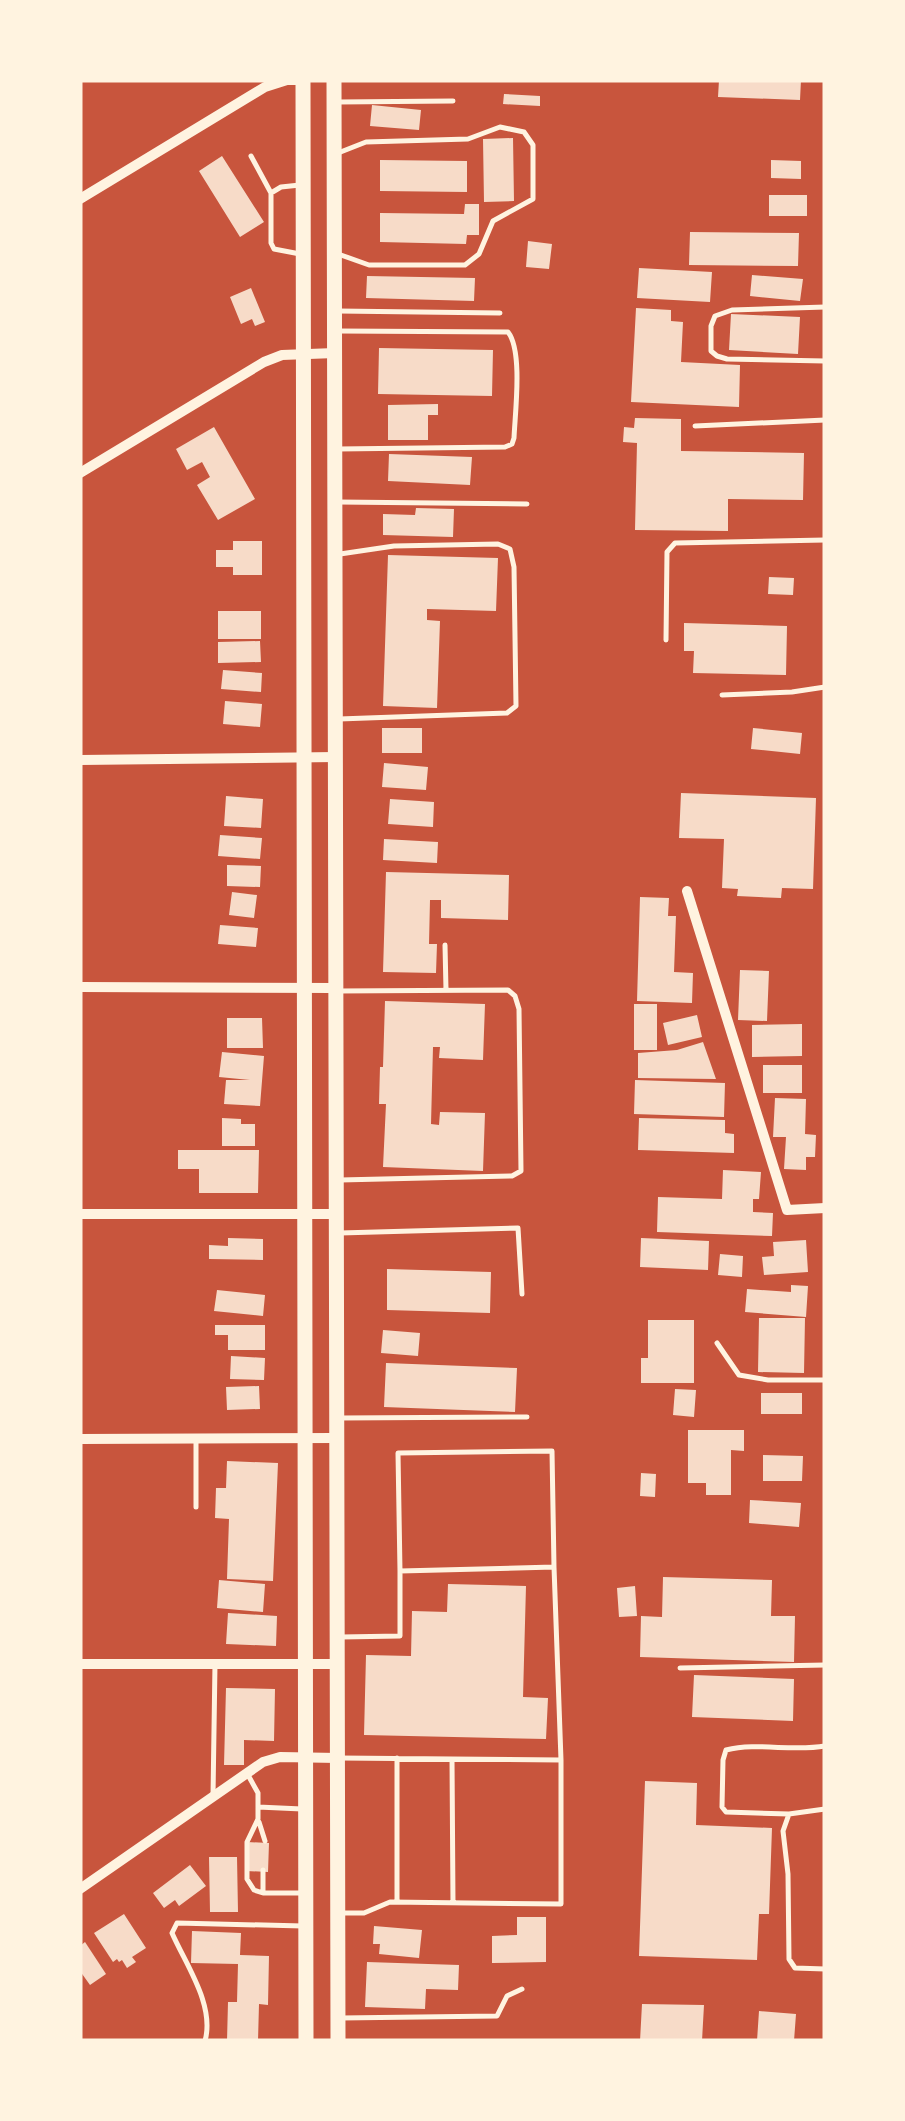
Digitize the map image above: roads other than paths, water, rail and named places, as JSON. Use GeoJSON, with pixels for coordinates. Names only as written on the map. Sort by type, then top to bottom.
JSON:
{"type":"FeatureCollection","features":[{"type":"Feature","properties":{"kind":"main road"},"geometry":{"type":"LineString","coordinates":[[302,80],[306,2041]]}},
{"type":"Feature","properties":{"kind":"main road"},"geometry":{"type":"LineString","coordinates":[[334,80],[338,2041]]}},
{"type":"Feature","properties":{"kind":"main road"},"geometry":{"type":"LineString","coordinates":[[304,554],[336,554]]}},
{"type":"Feature","properties":{"kind":"street"},"geometry":{"type":"LineString","coordinates":[[80,199],[264,87],[302,80]]}},
{"type":"Feature","properties":{"kind":"street"},"geometry":{"type":"LineString","coordinates":[[80,473],[264,362],[282,355],[335,353]]}},
{"type":"Feature","properties":{"kind":"street"},"geometry":{"type":"LineString","coordinates":[[80,760],[336,758]]}},
{"type":"Feature","properties":{"kind":"street"},"geometry":{"type":"LineString","coordinates":[[687,891],[787,1210],[825,1208]]}},
{"type":"Feature","properties":{"kind":"street"},"geometry":{"type":"LineString","coordinates":[[80,987],[336,989]]}},
{"type":"Feature","properties":{"kind":"street"},"geometry":{"type":"LineString","coordinates":[[80,1214],[337,1214]]}},
{"type":"Feature","properties":{"kind":"street"},"geometry":{"type":"LineString","coordinates":[[80,1440],[337,1438]]}},
{"type":"Feature","properties":{"kind":"street"},"geometry":{"type":"LineString","coordinates":[[80,1664],[338,1664]]}},
{"type":"Feature","properties":{"kind":"street"},"geometry":{"type":"LineString","coordinates":[[80,1889],[271,1759],[338,1758]]}},
{"type":"Feature","properties":{"kind":"lane"},"geometry":{"type":"LineString","coordinates":[[334,102],[453,101]]}},
{"type":"Feature","properties":{"kind":"lane"},"geometry":{"type":"LineString","coordinates":[[335,154],[366,142],[468,139],[500,127],[524,132],[533,146],[533,200],[493,221],[479,254],[465,264],[368,266],[335,252]]}},
{"type":"Feature","properties":{"kind":"lane"},"geometry":{"type":"LineString","coordinates":[[252,156],[271,193],[274,249],[303,255]]}},
{"type":"Feature","properties":{"kind":"lane"},"geometry":{"type":"LineString","coordinates":[[271,193],[280,187],[303,185]]}},
{"type":"Feature","properties":{"kind":"lane"},"geometry":{"type":"LineString","coordinates":[[825,307],[732,310],[715,316],[711,326],[711,351],[717,356],[825,361]]}},
{"type":"Feature","properties":{"kind":"lane"},"geometry":{"type":"LineString","coordinates":[[335,311],[500,312]]}},
{"type":"Feature","properties":{"kind":"lane"},"geometry":{"type":"LineString","coordinates":[[335,332],[508,332],[516,354],[512,444],[336,449]]}},
{"type":"Feature","properties":{"kind":"lane"},"geometry":{"type":"LineString","coordinates":[[695,426],[825,420]]}},
{"type":"Feature","properties":{"kind":"lane"},"geometry":{"type":"LineString","coordinates":[[336,502],[527,504]]}},
{"type":"Feature","properties":{"kind":"lane"},"geometry":{"type":"LineString","coordinates":[[666,640],[667,552],[674,544],[825,540]]}},
{"type":"Feature","properties":{"kind":"lane"},"geometry":{"type":"LineString","coordinates":[[336,554],[394,546],[498,544],[510,550],[514,567],[516,706],[507,713],[336,720]]}},
{"type":"Feature","properties":{"kind":"lane"},"geometry":{"type":"LineString","coordinates":[[722,695],[825,687]]}},
{"type":"Feature","properties":{"kind":"lane"},"geometry":{"type":"LineString","coordinates":[[444,945],[446,990]]}},
{"type":"Feature","properties":{"kind":"lane"},"geometry":{"type":"LineString","coordinates":[[336,989],[508,990],[518,1002],[521,1171],[512,1176],[337,1180]]}},
{"type":"Feature","properties":{"kind":"lane"},"geometry":{"type":"LineString","coordinates":[[337,1233],[518,1228],[522,1294]]}},
{"type":"Feature","properties":{"kind":"lane"},"geometry":{"type":"LineString","coordinates":[[717,1343],[739,1375],[768,1380],[825,1380]]}},
{"type":"Feature","properties":{"kind":"lane"},"geometry":{"type":"LineString","coordinates":[[337,1418],[527,1416]]}},
{"type":"Feature","properties":{"kind":"lane"},"geometry":{"type":"LineString","coordinates":[[196,1439],[196,1507]]}},
{"type":"Feature","properties":{"kind":"lane"},"geometry":{"type":"LineString","coordinates":[[338,1638],[400,1636],[398,1453],[552,1451],[562,1904],[390,1902],[364,1913],[338,1913]]}},
{"type":"Feature","properties":{"kind":"lane"},"geometry":{"type":"LineString","coordinates":[[400,1571],[554,1567]]}},
{"type":"Feature","properties":{"kind":"lane"},"geometry":{"type":"LineString","coordinates":[[213,1796],[215,1664]]}},
{"type":"Feature","properties":{"kind":"lane"},"geometry":{"type":"LineString","coordinates":[[680,1668],[825,1665]]}},
{"type":"Feature","properties":{"kind":"lane"},"geometry":{"type":"LineString","coordinates":[[825,1746],[739,1747],[726,1750],[722,1760],[722,1807],[726,1812],[789,1814],[825,1809]]}},
{"type":"Feature","properties":{"kind":"lane"},"geometry":{"type":"LineString","coordinates":[[338,1758],[561,1760]]}},
{"type":"Feature","properties":{"kind":"lane"},"geometry":{"type":"LineString","coordinates":[[397,1758],[397,1902]]}},
{"type":"Feature","properties":{"kind":"lane"},"geometry":{"type":"LineString","coordinates":[[452,1759],[452,1903]]}},
{"type":"Feature","properties":{"kind":"lane"},"geometry":{"type":"LineString","coordinates":[[246,1773],[258,1793],[258,1819],[265,1840]]}},
{"type":"Feature","properties":{"kind":"lane"},"geometry":{"type":"LineString","coordinates":[[258,1806],[305,1808]]}},
{"type":"Feature","properties":{"kind":"lane"},"geometry":{"type":"LineString","coordinates":[[789,1814],[783,1832],[788,1874],[789,1959],[795,1968],[825,1969]]}},
{"type":"Feature","properties":{"kind":"lane"},"geometry":{"type":"LineString","coordinates":[[258,1819],[248,1842],[247,1879],[254,1890],[306,1894]]}},
{"type":"Feature","properties":{"kind":"lane"},"geometry":{"type":"LineString","coordinates":[[263,1893],[264,1870]]}},
{"type":"Feature","properties":{"kind":"lane"},"geometry":{"type":"LineString","coordinates":[[205,2041],[204,2001],[172,1933],[177,1924],[306,1926]]}},
{"type":"Feature","properties":{"kind":"lane"},"geometry":{"type":"LineString","coordinates":[[338,2018],[497,2016],[508,1996],[522,1989]]}}]}
